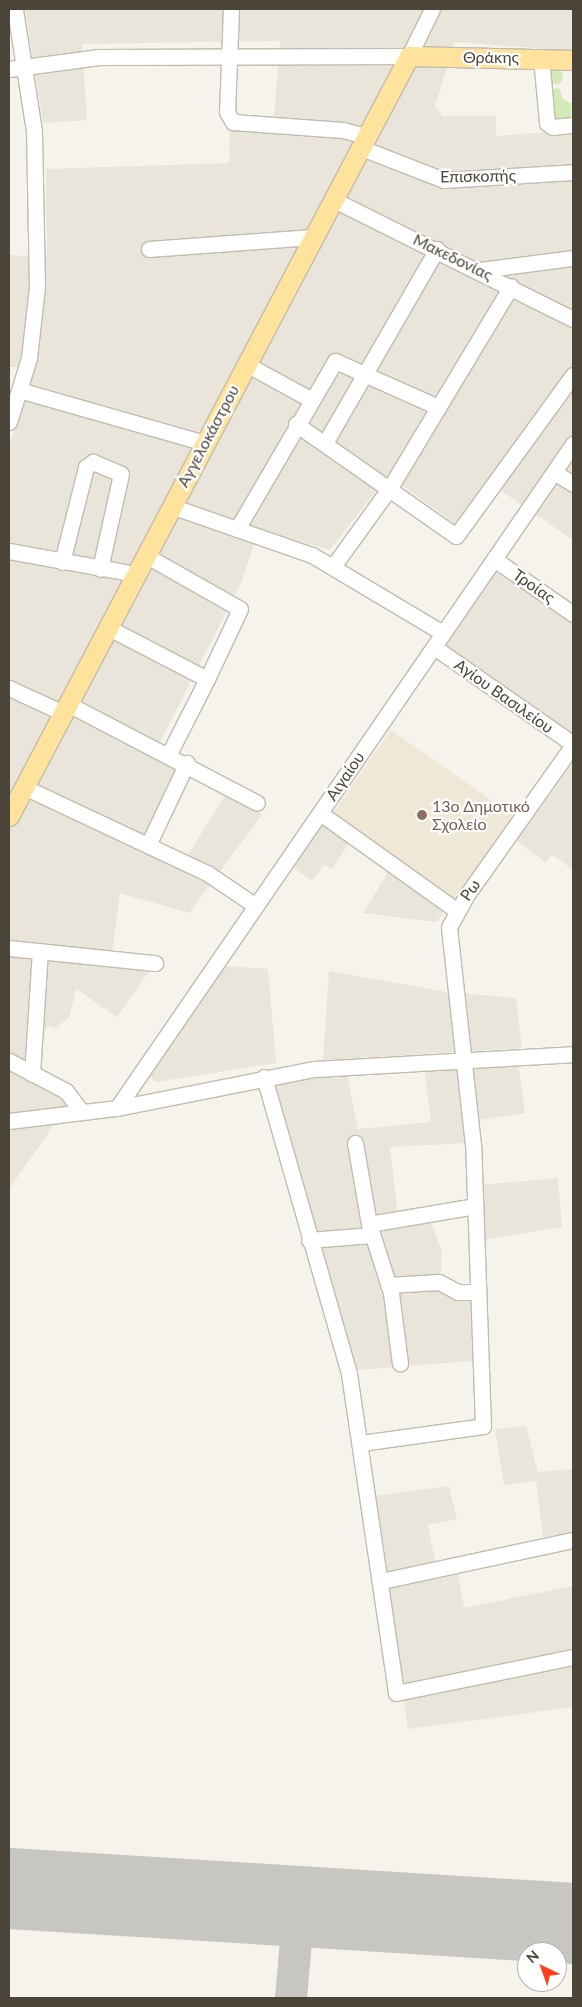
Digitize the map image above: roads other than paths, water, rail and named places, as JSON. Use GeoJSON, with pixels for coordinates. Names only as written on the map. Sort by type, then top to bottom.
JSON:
{"type":"FeatureCollection","features":[{"type":"Feature","properties":{"kind":"main road","name":"Θράκης"},"geometry":{"type":"LineString","coordinates":[[409,56],[541,57],[573,60]]}},
{"type":"Feature","properties":{"kind":"main road","name":"Αγγελοκάστρου"},"geometry":{"type":"LineString","coordinates":[[9,816],[362,142],[409,56]]}},
{"type":"Feature","properties":{"kind":"street"},"geometry":{"type":"LineString","coordinates":[[9,422],[29,358],[37,288],[34,130],[15,9]]}},
{"type":"Feature","properties":{"kind":"street","name":"Επισκοπής"},"geometry":{"type":"LineString","coordinates":[[231,9],[231,54],[227,112],[234,122],[343,130],[362,142],[444,180],[573,172]]}},
{"type":"Feature","properties":{"kind":"street"},"geometry":{"type":"LineString","coordinates":[[9,69],[75,58],[231,54],[409,56],[432,9]]}},
{"type":"Feature","properties":{"kind":"street"},"geometry":{"type":"LineString","coordinates":[[541,57],[547,122],[552,127],[573,125]]}},
{"type":"Feature","properties":{"kind":"street","name":"Μακεδονίας"},"geometry":{"type":"LineString","coordinates":[[332,199],[480,270],[573,319]]}},
{"type":"Feature","properties":{"kind":"street"},"geometry":{"type":"LineString","coordinates":[[149,249],[312,237]]}},
{"type":"Feature","properties":{"kind":"street"},"geometry":{"type":"LineString","coordinates":[[325,443],[437,249]]}},
{"type":"Feature","properties":{"kind":"street"},"geometry":{"type":"LineString","coordinates":[[480,270],[573,258]]}},
{"type":"Feature","properties":{"kind":"street"},"geometry":{"type":"LineString","coordinates":[[334,565],[391,486],[511,286]]}},
{"type":"Feature","properties":{"kind":"street"},"geometry":{"type":"LineString","coordinates":[[237,529],[310,400],[337,360],[438,407]]}},
{"type":"Feature","properties":{"kind":"street"},"geometry":{"type":"LineString","coordinates":[[246,364],[310,400]]}},
{"type":"Feature","properties":{"kind":"street"},"geometry":{"type":"LineString","coordinates":[[296,424],[391,486],[454,535],[462,533],[573,375]]}},
{"type":"Feature","properties":{"kind":"street"},"geometry":{"type":"LineString","coordinates":[[19,390],[205,442]]}},
{"type":"Feature","properties":{"kind":"street","name":"Αιγαίου"},"geometry":{"type":"LineString","coordinates":[[117,1108],[573,444]]}},
{"type":"Feature","properties":{"kind":"street"},"geometry":{"type":"LineString","coordinates":[[62,562],[86,467],[93,462],[121,474],[100,569]]}},
{"type":"Feature","properties":{"kind":"street"},"geometry":{"type":"LineString","coordinates":[[554,472],[573,484]]}},
{"type":"Feature","properties":{"kind":"street"},"geometry":{"type":"LineString","coordinates":[[171,506],[334,565],[443,633]]}},
{"type":"Feature","properties":{"kind":"street"},"geometry":{"type":"LineString","coordinates":[[9,551],[136,574]]}},
{"type":"Feature","properties":{"kind":"street"},"geometry":{"type":"LineString","coordinates":[[145,555],[240,609],[169,754]]}},
{"type":"Feature","properties":{"kind":"street","name":"Τροίας"},"geometry":{"type":"LineString","coordinates":[[494,559],[571,607]]}},
{"type":"Feature","properties":{"kind":"street"},"geometry":{"type":"LineString","coordinates":[[108,628],[207,679]]}},
{"type":"Feature","properties":{"kind":"street","name":"Αγίου Βασιλείου"},"geometry":{"type":"LineString","coordinates":[[434,647],[573,745]]}},
{"type":"Feature","properties":{"kind":"street"},"geometry":{"type":"LineString","coordinates":[[9,688],[65,708],[169,754],[257,803]]}},
{"type":"Feature","properties":{"kind":"street","name":"Ρω"},"geometry":{"type":"LineString","coordinates":[[361,1443],[483,1426],[476,1206],[466,1061],[449,936],[456,910],[573,745]]}},
{"type":"Feature","properties":{"kind":"street"},"geometry":{"type":"LineString","coordinates":[[148,845],[187,763]]}},
{"type":"Feature","properties":{"kind":"street"},"geometry":{"type":"LineString","coordinates":[[24,787],[207,873],[256,906]]}},
{"type":"Feature","properties":{"kind":"street"},"geometry":{"type":"LineString","coordinates":[[320,813],[456,910]]}},
{"type":"Feature","properties":{"kind":"street"},"geometry":{"type":"LineString","coordinates":[[9,948],[155,962]]}},
{"type":"Feature","properties":{"kind":"street"},"geometry":{"type":"LineString","coordinates":[[32,1074],[40,951]]}},
{"type":"Feature","properties":{"kind":"street"},"geometry":{"type":"LineString","coordinates":[[9,1121],[117,1108],[264,1077],[342,1066],[573,1054]]}},
{"type":"Feature","properties":{"kind":"street"},"geometry":{"type":"LineString","coordinates":[[9,1061],[66,1092],[82,1112]]}},
{"type":"Feature","properties":{"kind":"street"},"geometry":{"type":"LineString","coordinates":[[264,1077],[309,1240],[350,1374],[396,1693],[573,1657]]}},
{"type":"Feature","properties":{"kind":"street"},"geometry":{"type":"LineString","coordinates":[[356,1143],[370,1229],[388,1285],[400,1362]]}},
{"type":"Feature","properties":{"kind":"street"},"geometry":{"type":"LineString","coordinates":[[309,1240],[476,1206]]}},
{"type":"Feature","properties":{"kind":"street"},"geometry":{"type":"LineString","coordinates":[[388,1285],[439,1282],[458,1292],[478,1292]]}},
{"type":"Feature","properties":{"kind":"street"},"geometry":{"type":"LineString","coordinates":[[381,1581],[573,1540]]}},
{"type":"Feature","properties":{"kind":"place","name":"13ο Δημοτικό Σχολείο"},"geometry":{"type":"Point","coordinates":[422,815]}}]}
